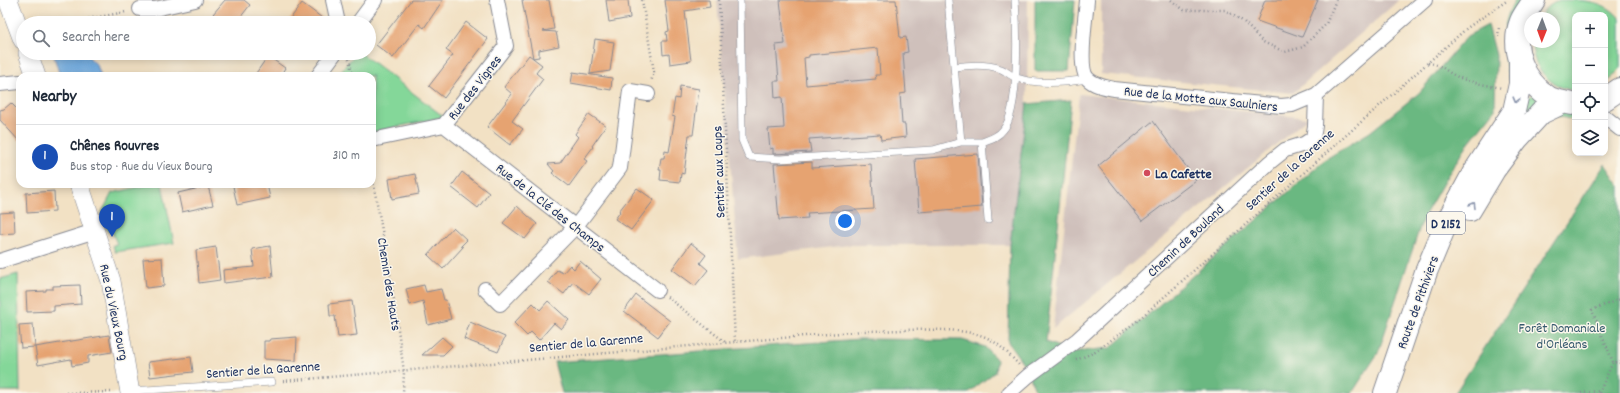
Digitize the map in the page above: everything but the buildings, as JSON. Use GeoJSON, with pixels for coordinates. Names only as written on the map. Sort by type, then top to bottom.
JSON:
{"type":"FeatureCollection","features":[{"type":"Feature","properties":{"kind":"main road"},"geometry":{"type":"LineString","coordinates":[[1531,3],[1521,21],[1517,45],[1520,62],[1529,80],[1549,97],[1570,103]]}},
{"type":"Feature","properties":{"kind":"main road","name":"Route de Pithiviers"},"geometry":{"type":"LineString","coordinates":[[1386,393],[1426,272],[1446,224],[1474,172],[1514,111],[1520,84],[1520,62]]}},
{"type":"Feature","properties":{"kind":"main road"},"geometry":{"type":"LineString","coordinates":[[1608,97],[1620,89]]}},
{"type":"Feature","properties":{"kind":"main road","name":"Route de Pithiviers"},"geometry":{"type":"LineString","coordinates":[[1386,393],[1407,357],[1462,223],[1494,170],[1541,113],[1570,103]]}},
{"type":"Feature","properties":{"kind":"street"},"geometry":{"type":"LineString","coordinates":[[8,0],[16,21]]}},
{"type":"Feature","properties":{"kind":"street"},"geometry":{"type":"LineString","coordinates":[[140,9],[155,9],[195,0]]}},
{"type":"Feature","properties":{"kind":"street"},"geometry":{"type":"LineString","coordinates":[[333,0],[336,16]]}},
{"type":"Feature","properties":{"kind":"street"},"geometry":{"type":"LineString","coordinates":[[363,16],[375,0]]}},
{"type":"Feature","properties":{"kind":"street","name":"Rue des Vignes"},"geometry":{"type":"LineString","coordinates":[[376,139],[444,125],[506,46],[497,0]]}},
{"type":"Feature","properties":{"kind":"street"},"geometry":{"type":"LineString","coordinates":[[1087,0],[1082,67],[1087,79]]}},
{"type":"Feature","properties":{"kind":"street","name":"Rue de la Motte aux Saulniers"},"geometry":{"type":"LineString","coordinates":[[1087,79],[1098,86],[1114,89],[1281,106],[1292,105],[1316,95],[1425,0]]}},
{"type":"Feature","properties":{"kind":"street"},"geometry":{"type":"LineString","coordinates":[[30,60],[35,72]]}},
{"type":"Feature","properties":{"kind":"street"},"geometry":{"type":"LineString","coordinates":[[321,72],[330,60]]}},
{"type":"Feature","properties":{"kind":"street"},"geometry":{"type":"LineString","coordinates":[[0,84],[16,82]]}},
{"type":"Feature","properties":{"kind":"street"},"geometry":{"type":"LineString","coordinates":[[485,288],[500,304],[576,226],[620,168],[630,91],[648,94]]}},
{"type":"Feature","properties":{"kind":"street","name":"Chemin de Bouland"},"geometry":{"type":"LineString","coordinates":[[1028,376],[1077,340],[1270,162],[1285,150],[1304,144],[1313,138],[1316,126],[1316,95]]}},
{"type":"Feature","properties":{"kind":"street"},"geometry":{"type":"LineString","coordinates":[[1608,120],[1620,129]]}},
{"type":"Feature","properties":{"kind":"street","name":"Rue de la Clé des Champs"},"geometry":{"type":"LineString","coordinates":[[444,125],[657,290]]}},
{"type":"Feature","properties":{"kind":"street","name":"Rue du Vieux Bourg"},"geometry":{"type":"LineString","coordinates":[[82,188],[111,281],[130,392]]}},
{"type":"Feature","properties":{"kind":"street"},"geometry":{"type":"LineString","coordinates":[[0,261],[95,231]]}},
{"type":"Feature","properties":{"kind":"street"},"geometry":{"type":"LineString","coordinates":[[1009,393],[1028,376]]}},
{"type":"Feature","properties":{"kind":"lane"},"geometry":{"type":"LineString","coordinates":[[740,0],[742,140],[749,157],[780,159],[933,150],[961,142],[982,142],[998,135],[1009,121],[1016,77],[1015,0]]}},
{"type":"Feature","properties":{"kind":"lane"},"geometry":{"type":"LineString","coordinates":[[948,0],[961,142]]}},
{"type":"Feature","properties":{"kind":"lane"},"geometry":{"type":"LineString","coordinates":[[955,67],[970,65],[1000,69],[1016,77],[1064,83],[1087,79]]}},
{"type":"Feature","properties":{"kind":"lane"},"geometry":{"type":"LineString","coordinates":[[982,142],[988,220]]}},
{"type":"Feature","properties":{"kind":"lane","name":"Sentier de la Garenne"},"geometry":{"type":"LineString","coordinates":[[130,392],[272,382]]}},
{"type":"Feature","properties":{"kind":"path"},"geometry":{"type":"LineString","coordinates":[[642,0],[654,72],[648,94]]}},
{"type":"Feature","properties":{"kind":"path","name":"Sentier aux Loups"},"geometry":{"type":"LineString","coordinates":[[720,0],[735,342]]}},
{"type":"Feature","properties":{"kind":"path"},"geometry":{"type":"LineString","coordinates":[[1171,0],[1184,10],[1225,10],[1244,22],[1263,42],[1284,52],[1303,47],[1326,24],[1336,0]]}},
{"type":"Feature","properties":{"kind":"path","name":"Sentier de la Garenne"},"geometry":{"type":"LineString","coordinates":[[1086,356],[1095,352],[1137,321],[1467,28],[1508,0]]}},
{"type":"Feature","properties":{"kind":"path"},"geometry":{"type":"LineString","coordinates":[[103,16],[140,9]]}},
{"type":"Feature","properties":{"kind":"path"},"geometry":{"type":"LineString","coordinates":[[348,60],[352,72]]}},
{"type":"Feature","properties":{"kind":"path"},"geometry":{"type":"LineString","coordinates":[[1427,63],[1440,64],[1456,76],[1473,82],[1508,88]]}},
{"type":"Feature","properties":{"kind":"path","name":"Chemin des Hauts"},"geometry":{"type":"LineString","coordinates":[[374,188],[404,372],[403,393]]}},
{"type":"Feature","properties":{"kind":"path"},"geometry":{"type":"LineString","coordinates":[[657,290],[725,343]]}},
{"type":"Feature","properties":{"kind":"path"},"geometry":{"type":"LineString","coordinates":[[1581,393],[1599,392],[1613,362],[1592,310],[1620,299]]}},
{"type":"Feature","properties":{"kind":"path","name":"Sentier de la Garenne"},"geometry":{"type":"LineString","coordinates":[[272,382],[404,372],[863,331],[943,331],[980,335],[994,342],[1006,351],[1028,376]]}},
{"type":"Feature","properties":{"kind":"path"},"geometry":{"type":"LineString","coordinates":[[1613,362],[1620,363]]}},
{"type":"Feature","properties":{"kind":"path"},"geometry":{"type":"LineString","coordinates":[[66,393],[130,392]]}},
{"type":"Feature","properties":{"kind":"shaded area"},"geometry":{"type":"Polygon","coordinates":[[[717,0],[1028,0],[1027,104],[1010,245],[849,245],[738,259],[717,0]]]}},
{"type":"Feature","properties":{"kind":"shaded area"},"geometry":{"type":"Polygon","coordinates":[[[1101,0],[1399,0],[1293,93],[1101,74],[1101,0]]]}},
{"type":"Feature","properties":{"kind":"shaded area"},"geometry":{"type":"Polygon","coordinates":[[[1079,94],[1308,118],[1053,329],[1079,94]]]}},
{"type":"Feature","properties":{"kind":"green space"},"geometry":{"type":"Polygon","coordinates":[[[1035,0],[1075,0],[1069,71],[1035,71],[1035,0]]]}},
{"type":"Feature","properties":{"kind":"green space"},"geometry":{"type":"Polygon","coordinates":[[[1515,0],[1522,0],[1509,80],[1505,59],[1504,39],[1507,19],[1515,0]]]}},
{"type":"Feature","properties":{"kind":"green space"},"geometry":{"type":"Polygon","coordinates":[[[1559,0],[1577,0],[1593,2],[1608,8],[1620,19],[1620,69],[1608,81],[1608,12],[1572,12],[1572,90],[1557,85],[1550,80],[1539,68],[1535,60],[1533,48],[1560,48],[1560,12],[1543,12],[1546,8],[1559,0]]]}},
{"type":"Feature","properties":{"kind":"green space"},"geometry":{"type":"Polygon","coordinates":[[[1488,25],[1496,55],[1495,110],[1469,142],[1447,176],[1423,218],[1378,353],[1352,393],[1036,393],[1027,369],[1008,342],[1010,245],[1027,104],[1071,100],[1046,342],[1072,352],[1110,348],[1326,159],[1370,132],[1419,93],[1467,36],[1488,25]]]}},
{"type":"Feature","properties":{"kind":"green space"},"geometry":{"type":"Polygon","coordinates":[[[350,60],[370,60],[444,117],[376,131],[376,72],[340,72],[350,60]]]}},
{"type":"Feature","properties":{"kind":"green space"},"geometry":{"type":"Polygon","coordinates":[[[1533,95],[1546,106],[1513,139],[1528,97],[1533,95]]]}},
{"type":"Feature","properties":{"kind":"green space"},"geometry":{"type":"Polygon","coordinates":[[[1572,111],[1572,119],[1553,115],[1572,111]]]}},
{"type":"Feature","properties":{"kind":"green space","name":"Forêt Domaniale d'Orléans"},"geometry":{"type":"Polygon","coordinates":[[[1605,164],[1620,186],[1620,393],[1455,393],[1605,164]]]}},
{"type":"Feature","properties":{"kind":"green space"},"geometry":{"type":"Polygon","coordinates":[[[135,188],[163,188],[174,243],[115,252],[113,245],[117,244],[112,231],[108,232],[101,214],[112,193],[135,188]]]}},
{"type":"Feature","properties":{"kind":"green space"},"geometry":{"type":"Polygon","coordinates":[[[18,274],[20,391],[0,391],[0,279],[18,274]]]}},
{"type":"Feature","properties":{"kind":"green space"},"geometry":{"type":"Polygon","coordinates":[[[860,339],[962,340],[985,347],[997,360],[995,372],[968,393],[562,393],[554,362],[860,339]]]}},
{"type":"Feature","properties":{"kind":"water"},"geometry":{"type":"Polygon","coordinates":[[[55,60],[92,60],[97,65],[100,72],[59,72],[55,60]]]}},
{"type":"Feature","properties":{"kind":"place","name":"La Cafette"},"geometry":{"type":"Point","coordinates":[1147,173]}},
{"type":"Feature","properties":{"kind":"place","name":"Chênes Rouvres"},"geometry":{"type":"Point","coordinates":[112,237]}}]}
